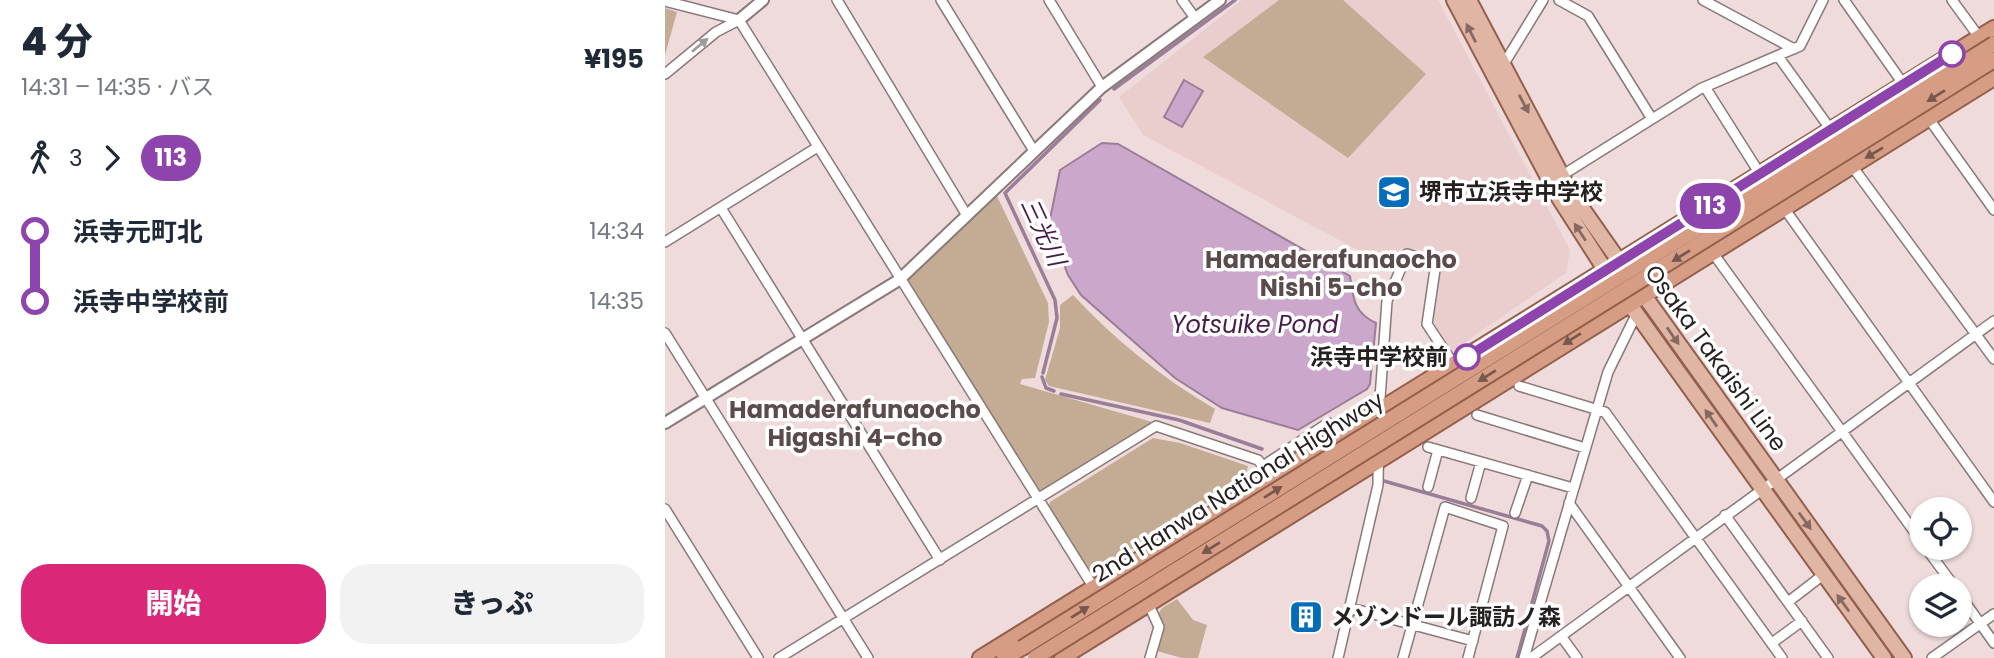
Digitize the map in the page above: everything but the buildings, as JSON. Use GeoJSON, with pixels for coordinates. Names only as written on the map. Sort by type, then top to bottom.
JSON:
{"type":"FeatureCollection","features":[{"type":"Feature","properties":{"kind":"highway"},"geometry":{"type":"LineString","coordinates":[[980,658],[1094,588],[1267,471],[1379,412],[1994,28]]}},
{"type":"Feature","properties":{"kind":"highway","name":"2nd Hanwa National Highway"},"geometry":{"type":"LineString","coordinates":[[1004,658],[1994,44]]}},
{"type":"Feature","properties":{"kind":"highway","name":"2nd Hanwa National Highway"},"geometry":{"type":"LineString","coordinates":[[1035,658],[1994,60]]}},
{"type":"Feature","properties":{"kind":"highway"},"geometry":{"type":"LineString","coordinates":[[1062,658],[1380,458],[1634,308],[1644,296],[1994,78]]}},
{"type":"Feature","properties":{"kind":"main road","name":"Osaka Takaishi Line"},"geometry":{"type":"LineString","coordinates":[[1454,0],[1562,176],[1620,262],[1904,658]]}},
{"type":"Feature","properties":{"kind":"main road","name":"Osaka Takaishi Line"},"geometry":{"type":"LineString","coordinates":[[1469,0],[1498,70],[1559,198],[1605,271],[1884,658]]}},
{"type":"Feature","properties":{"kind":"street"},"geometry":{"type":"LineString","coordinates":[[665,74],[716,32],[739,20],[763,0]]}},
{"type":"Feature","properties":{"kind":"street"},"geometry":{"type":"LineString","coordinates":[[837,0],[966,214]]}},
{"type":"Feature","properties":{"kind":"street"},"geometry":{"type":"LineString","coordinates":[[941,0],[1034,150]]}},
{"type":"Feature","properties":{"kind":"street"},"geometry":{"type":"LineString","coordinates":[[1049,0],[1102,87]]}},
{"type":"Feature","properties":{"kind":"street"},"geometry":{"type":"LineString","coordinates":[[1182,0],[1195,18]]}},
{"type":"Feature","properties":{"kind":"street"},"geometry":{"type":"LineString","coordinates":[[665,423],[899,280],[1102,87],[1220,0]]}},
{"type":"Feature","properties":{"kind":"street"},"geometry":{"type":"LineString","coordinates":[[1498,70],[1543,0]]}},
{"type":"Feature","properties":{"kind":"street"},"geometry":{"type":"LineString","coordinates":[[1559,0],[1588,16],[1652,119]]}},
{"type":"Feature","properties":{"kind":"street"},"geometry":{"type":"LineString","coordinates":[[1703,0],[1794,49]]}},
{"type":"Feature","properties":{"kind":"street"},"geometry":{"type":"LineString","coordinates":[[1562,176],[1705,86],[1800,46],[1823,0]]}},
{"type":"Feature","properties":{"kind":"street"},"geometry":{"type":"LineString","coordinates":[[1844,0],[1903,85]]}},
{"type":"Feature","properties":{"kind":"street"},"geometry":{"type":"LineString","coordinates":[[1952,0],[1979,37]]}},
{"type":"Feature","properties":{"kind":"street"},"geometry":{"type":"LineString","coordinates":[[665,1],[739,20],[816,148],[1094,588]]}},
{"type":"Feature","properties":{"kind":"street"},"geometry":{"type":"LineString","coordinates":[[1778,56],[1831,130]]}},
{"type":"Feature","properties":{"kind":"street"},"geometry":{"type":"LineString","coordinates":[[1705,86],[1760,174]]}},
{"type":"Feature","properties":{"kind":"street"},"geometry":{"type":"LineString","coordinates":[[1929,119],[1994,210]]}},
{"type":"Feature","properties":{"kind":"street"},"geometry":{"type":"LineString","coordinates":[[665,242],[816,148]]}},
{"type":"Feature","properties":{"kind":"street"},"geometry":{"type":"LineString","coordinates":[[1852,166],[1994,359]]}},
{"type":"Feature","properties":{"kind":"street"},"geometry":{"type":"LineString","coordinates":[[721,208],[940,560]]}},
{"type":"Feature","properties":{"kind":"street"},"geometry":{"type":"LineString","coordinates":[[1784,208],[1994,502]]}},
{"type":"Feature","properties":{"kind":"street"},"geometry":{"type":"LineString","coordinates":[[1713,253],[1909,524]]}},
{"type":"Feature","properties":{"kind":"street"},"geometry":{"type":"LineString","coordinates":[[1338,658],[1378,485],[1379,412],[1387,301],[1407,254],[1436,263],[1427,324],[1454,365]]}},
{"type":"Feature","properties":{"kind":"street"},"geometry":{"type":"LineString","coordinates":[[1524,658],[1608,372],[1634,308]]}},
{"type":"Feature","properties":{"kind":"street"},"geometry":{"type":"LineString","coordinates":[[1531,658],[1994,321]]}},
{"type":"Feature","properties":{"kind":"street"},"geometry":{"type":"LineString","coordinates":[[665,333],[707,396],[868,658]]}},
{"type":"Feature","properties":{"kind":"street"},"geometry":{"type":"LineString","coordinates":[[1519,386],[1605,412],[1782,658]]}},
{"type":"Feature","properties":{"kind":"street"},"geometry":{"type":"LineString","coordinates":[[1477,415],[1585,448]]}},
{"type":"Feature","properties":{"kind":"street"},"geometry":{"type":"LineString","coordinates":[[779,658],[1156,426],[1258,460],[1267,471]]}},
{"type":"Feature","properties":{"kind":"street"},"geometry":{"type":"LineString","coordinates":[[1428,447],[1573,488]]}},
{"type":"Feature","properties":{"kind":"street"},"geometry":{"type":"LineString","coordinates":[[1428,486],[1438,450]]}},
{"type":"Feature","properties":{"kind":"street"},"geometry":{"type":"LineString","coordinates":[[1471,498],[1482,462]]}},
{"type":"Feature","properties":{"kind":"street"},"geometry":{"type":"LineString","coordinates":[[1515,513],[1528,475]]}},
{"type":"Feature","properties":{"kind":"street"},"geometry":{"type":"LineString","coordinates":[[1569,503],[1679,658]]}},
{"type":"Feature","properties":{"kind":"street"},"geometry":{"type":"LineString","coordinates":[[1403,658],[1445,508],[1503,526],[1468,658]]}},
{"type":"Feature","properties":{"kind":"street"},"geometry":{"type":"LineString","coordinates":[[665,509],[758,658]]}},
{"type":"Feature","properties":{"kind":"street"},"geometry":{"type":"LineString","coordinates":[[1725,515],[1828,658]]}},
{"type":"Feature","properties":{"kind":"street"},"geometry":{"type":"LineString","coordinates":[[1788,602],[1823,575]]}},
{"type":"Feature","properties":{"kind":"street"},"geometry":{"type":"LineString","coordinates":[[1148,603],[1159,627],[1150,658]]}},
{"type":"Feature","properties":{"kind":"street"},"geometry":{"type":"LineString","coordinates":[[1351,608],[1473,641]]}},
{"type":"Feature","properties":{"kind":"street"},"geometry":{"type":"LineString","coordinates":[[1972,612],[1994,643]]}},
{"type":"Feature","properties":{"kind":"street"},"geometry":{"type":"LineString","coordinates":[[1933,658],[1994,614]]}},
{"type":"Feature","properties":{"kind":"street"},"geometry":{"type":"LineString","coordinates":[[1772,643],[1802,621]]}},
{"type":"Feature","properties":{"kind":"street"},"geometry":{"type":"LineString","coordinates":[[1561,636],[1577,658]]}},
{"type":"Feature","properties":{"kind":"shaded area","name":"堺市立浜寺中学校"},"geometry":{"type":"Polygon","coordinates":[[[1242,0],[1438,0],[1570,250],[1566,273],[1452,351],[1432,320],[1440,260],[1403,248],[1384,264],[1143,135],[1119,97],[1242,0]]]}},
{"type":"Feature","properties":{"kind":"shaded area"},"geometry":{"type":"Polygon","coordinates":[[[1279,0],[1343,0],[1426,74],[1348,158],[1203,57],[1279,0]]]}},
{"type":"Feature","properties":{"kind":"shaded area"},"geometry":{"type":"Polygon","coordinates":[[[665,8],[677,12],[665,55],[665,8]]]}},
{"type":"Feature","properties":{"kind":"shaded area"},"geometry":{"type":"Polygon","coordinates":[[[996,194],[1048,303],[1049,322],[1035,378],[1022,379],[1020,384],[1152,422],[1042,490],[1036,489],[909,285],[909,279],[996,194]]]}},
{"type":"Feature","properties":{"kind":"shaded area"},"geometry":{"type":"Polygon","coordinates":[[[1073,295],[1140,357],[1215,409],[1210,423],[1049,386],[1045,380],[1060,328],[1060,305],[1073,295]]]}},
{"type":"Feature","properties":{"kind":"shaded area"},"geometry":{"type":"Polygon","coordinates":[[[1153,438],[1180,443],[1248,466],[1245,479],[1098,570],[1087,572],[1048,509],[1050,502],[1153,438]]]}},
{"type":"Feature","properties":{"kind":"shaded area"},"geometry":{"type":"Polygon","coordinates":[[[1177,599],[1193,620],[1207,625],[1198,658],[1182,658],[1157,651],[1163,627],[1156,617],[1162,608],[1177,599]]]}},
{"type":"Feature","properties":{"kind":"water"},"geometry":{"type":"Polygon","coordinates":[[[1184,80],[1203,91],[1182,127],[1164,117],[1184,80]]]}},
{"type":"Feature","properties":{"kind":"water","name":"Yotsuike Pond"},"geometry":{"type":"Polygon","coordinates":[[[1102,143],[1118,144],[1350,276],[1359,310],[1376,323],[1370,384],[1367,389],[1298,430],[1222,408],[1175,378],[1081,295],[1068,275],[1049,224],[1060,170],[1102,143]]]}},
{"type":"Feature","properties":{"kind":"waterway","name":"三光川"},"geometry":{"type":"LineString","coordinates":[[1114,89],[1235,0]]}},
{"type":"Feature","properties":{"kind":"waterway","name":"三光川"},"geometry":{"type":"LineString","coordinates":[[1043,373],[1057,318],[1055,300],[1005,193],[1100,100]]}},
{"type":"Feature","properties":{"kind":"waterway","name":"三光川"},"geometry":{"type":"LineString","coordinates":[[1042,377],[1046,388],[1054,391]]}},
{"type":"Feature","properties":{"kind":"waterway","name":"三光川"},"geometry":{"type":"LineString","coordinates":[[1061,394],[1179,420],[1262,449]]}},
{"type":"Feature","properties":{"kind":"waterway","name":"三光川"},"geometry":{"type":"LineString","coordinates":[[1384,481],[1542,526],[1547,531],[1549,541],[1517,658]]}},
{"type":"Feature","properties":{"kind":"bus line","name":"113"},"geometry":{"type":"LineString","coordinates":[[1467,357],[1952,54]]}},
{"type":"Feature","properties":{"kind":"place","name":"堺市立浜寺中学校"},"geometry":{"type":"Point","coordinates":[1394,192]}},
{"type":"Feature","properties":{"kind":"place","name":"浜寺中学校前"},"geometry":{"type":"Point","coordinates":[1467,357]}},
{"type":"Feature","properties":{"kind":"place","name":"メゾンドール諏訪ノ森"},"geometry":{"type":"Point","coordinates":[1306,617]}},
{"type":"Feature","properties":{"kind":"district","name":"Hamaderafunaocho Nishi 5-cho"},"geometry":{"type":"Point","coordinates":[1331,274]}},
{"type":"Feature","properties":{"kind":"district","name":"Hamaderafunaocho Higashi 4-cho"},"geometry":{"type":"Point","coordinates":[855,424]}}]}
